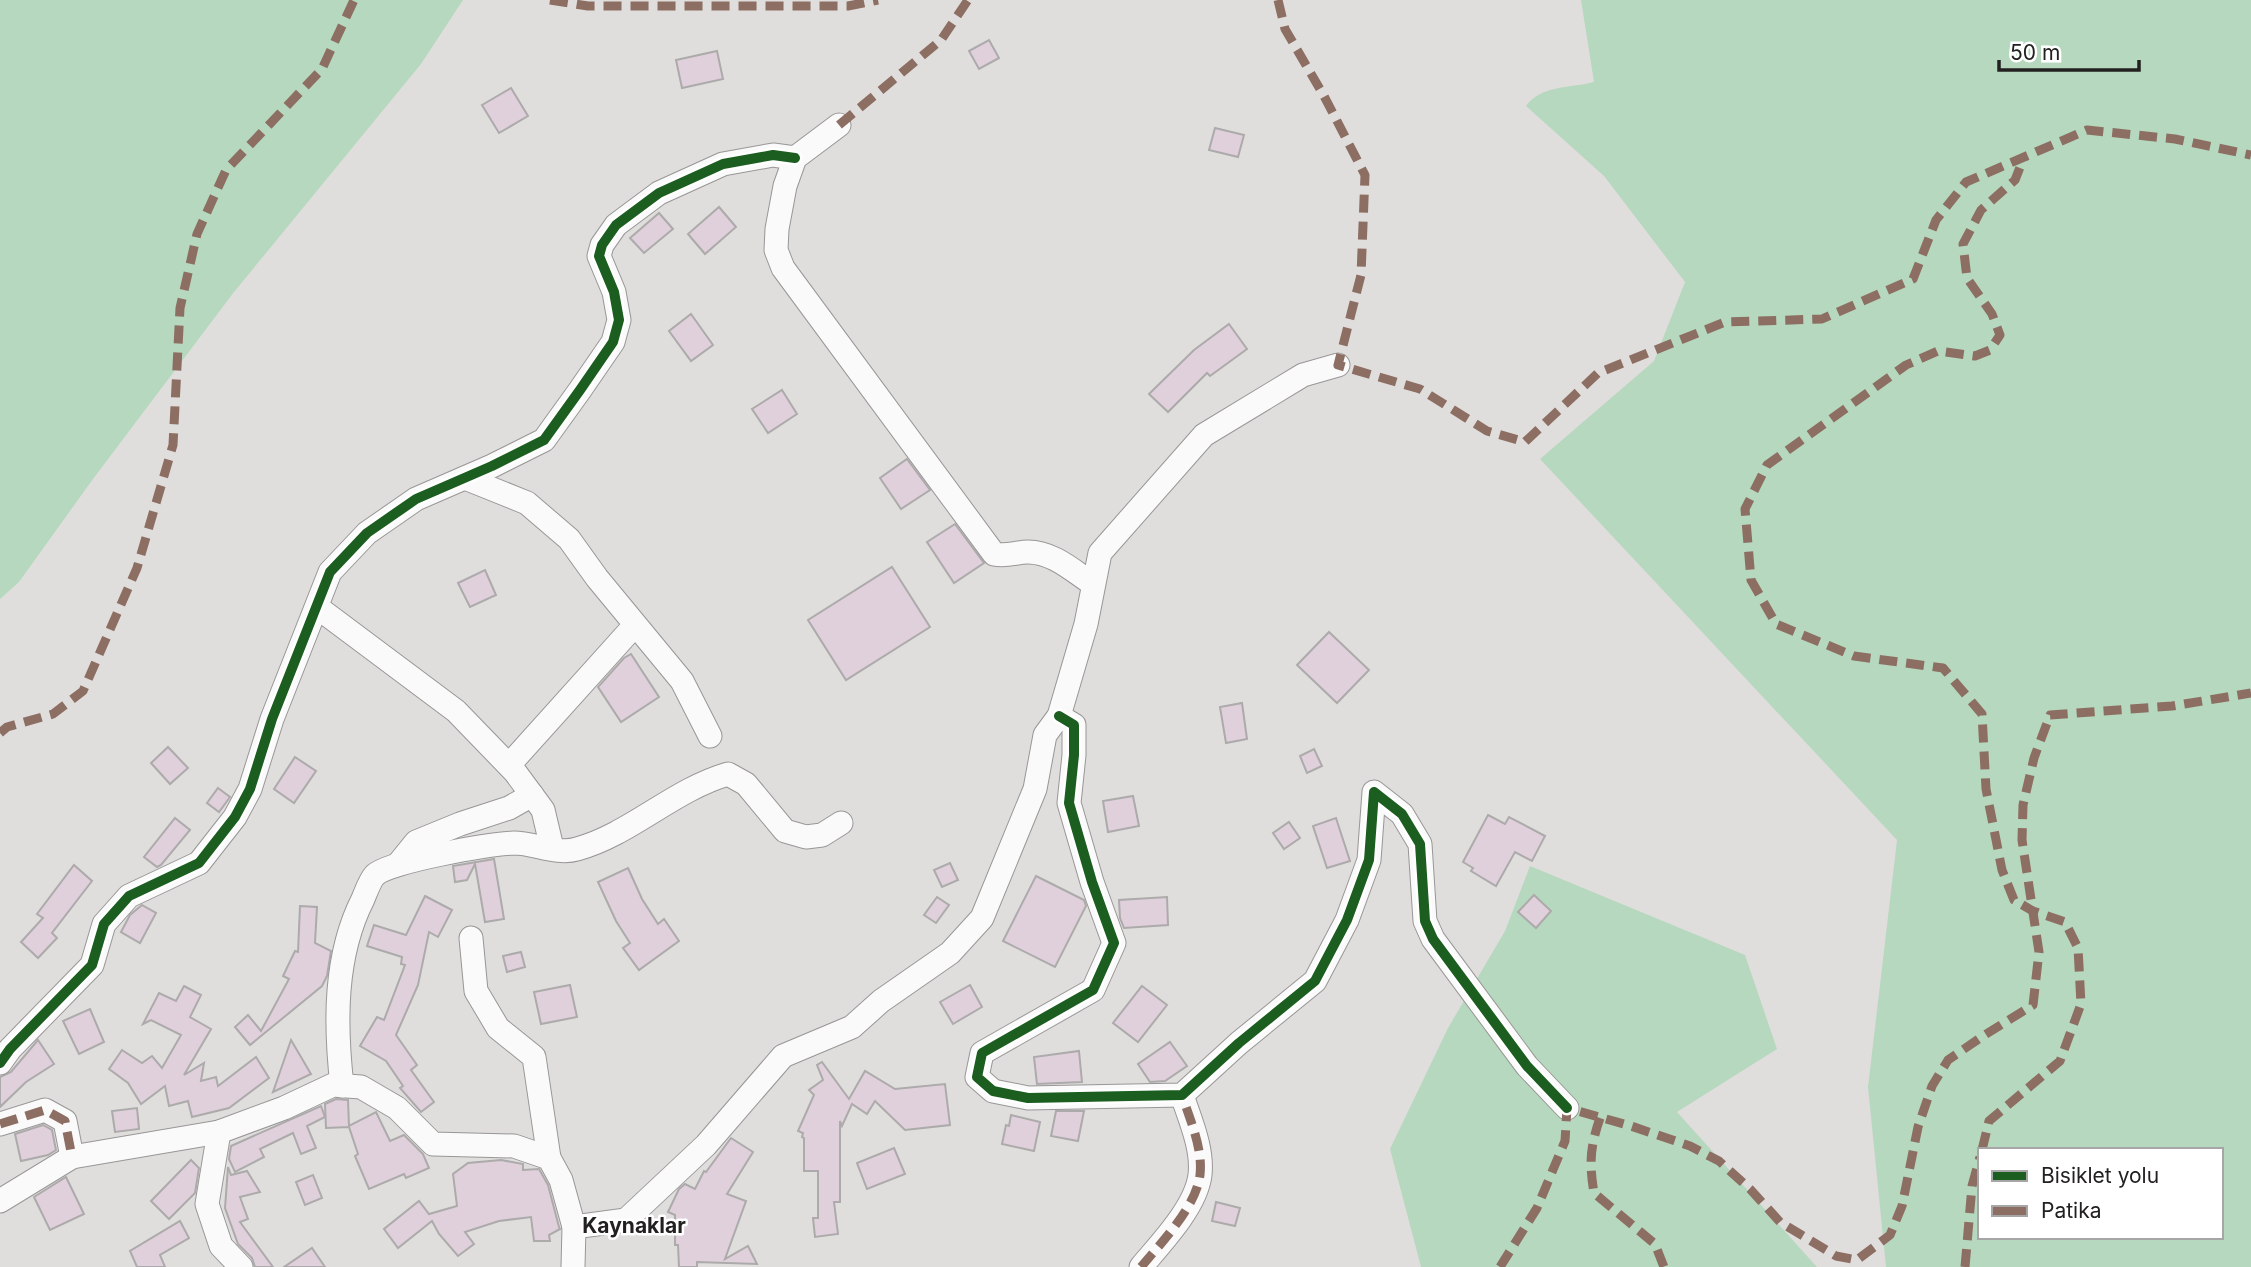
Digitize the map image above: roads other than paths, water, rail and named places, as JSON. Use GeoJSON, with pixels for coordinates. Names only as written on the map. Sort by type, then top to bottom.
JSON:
{"type":"FeatureCollection","features":[{"type":"Feature","properties":{"kind":"street"},"geometry":{"type":"LineString","coordinates":[[839,125],[795,158],[785,186],[777,229],[776,250],[783,268],[995,554],[1006,556],[1026,552],[1049,555],[1093,584]]}},
{"type":"Feature","properties":{"kind":"street"},"geometry":{"type":"LineString","coordinates":[[0,1063],[92,965],[104,924],[129,896],[199,863],[235,817],[250,789],[272,719],[330,572],[367,533],[416,499],[544,439],[614,342],[619,320],[614,292],[599,256],[601,245],[616,225],[659,193],[723,164],[773,155],[795,158]]}},
{"type":"Feature","properties":{"kind":"street"},"geometry":{"type":"LineString","coordinates":[[574,1227],[626,1220],[706,1145],[783,1056],[852,1027],[881,1001],[950,953],[982,918],[1035,789],[1045,736],[1059,716],[1086,624],[1100,553],[1204,435],[1303,374],[1338,365]]}},
{"type":"Feature","properties":{"kind":"street"},"geometry":{"type":"LineString","coordinates":[[465,478],[527,503],[569,539],[682,681],[710,736]]}},
{"type":"Feature","properties":{"kind":"street"},"geometry":{"type":"LineString","coordinates":[[317,607],[456,712],[509,765],[543,810],[552,848]]}},
{"type":"Feature","properties":{"kind":"street"},"geometry":{"type":"LineString","coordinates":[[509,765],[635,625]]}},
{"type":"Feature","properties":{"kind":"street"},"geometry":{"type":"LineString","coordinates":[[1059,716],[1074,725],[1069,803],[1114,943],[1093,990],[982,1053],[977,1077],[993,1091],[1028,1098],[1182,1095],[1239,1043],[1315,981],[1348,920],[1369,860],[1374,792],[1402,814],[1420,844],[1424,910],[1433,940],[1527,1066],[1567,1108]]}},
{"type":"Feature","properties":{"kind":"street"},"geometry":{"type":"LineString","coordinates":[[342,1086],[337,1042],[341,970],[353,919],[375,875],[399,863],[514,843],[572,851],[604,841],[700,784],[727,774],[747,784],[785,831],[806,837],[822,835],[841,823]]}},
{"type":"Feature","properties":{"kind":"street"},"geometry":{"type":"LineString","coordinates":[[399,863],[416,842],[509,808],[532,795]]}},
{"type":"Feature","properties":{"kind":"street"},"geometry":{"type":"LineString","coordinates":[[471,938],[476,991],[498,1028],[534,1057],[549,1158],[561,1180],[574,1227],[573,1267]]}},
{"type":"Feature","properties":{"kind":"street"},"geometry":{"type":"LineString","coordinates":[[0,1201],[72,1157],[219,1132],[284,1108],[333,1085],[360,1087],[397,1108],[433,1143],[514,1146],[549,1158]]}},
{"type":"Feature","properties":{"kind":"street"},"geometry":{"type":"LineString","coordinates":[[1141,1267],[1186,1212],[1200,1176],[1197,1139],[1182,1095]]}},
{"type":"Feature","properties":{"kind":"street"},"geometry":{"type":"LineString","coordinates":[[0,1124],[45,1110],[65,1121],[72,1157]]}},
{"type":"Feature","properties":{"kind":"street"},"geometry":{"type":"LineString","coordinates":[[219,1132],[208,1204],[221,1247],[241,1267]]}},
{"type":"Feature","properties":{"kind":"district","name":"Kaynaklar"},"geometry":{"type":"Point","coordinates":[634,1226]}}]}
